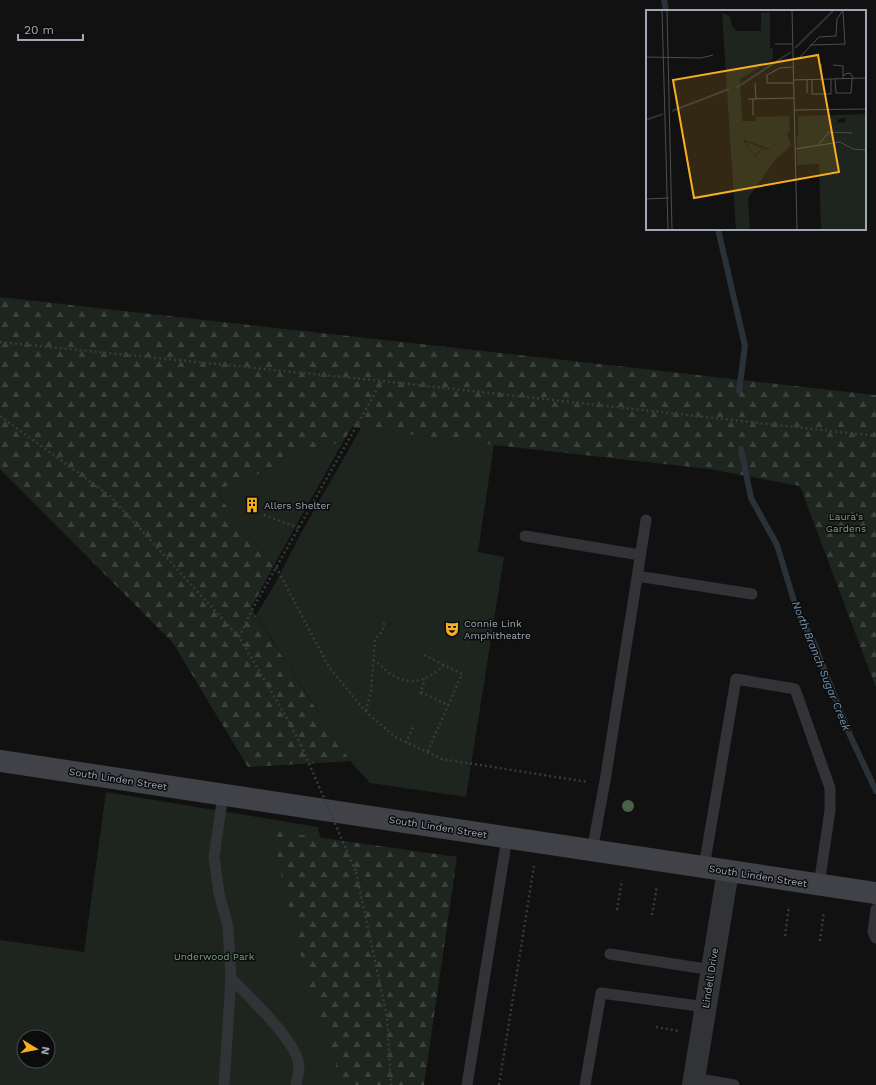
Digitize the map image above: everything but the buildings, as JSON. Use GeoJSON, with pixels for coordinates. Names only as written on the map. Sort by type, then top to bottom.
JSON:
{"type":"FeatureCollection","features":[{"type":"Feature","properties":{"kind":"main road","name":"South Linden Street"},"geometry":{"type":"LineString","coordinates":[[0,761],[876,893]]}},
{"type":"Feature","properties":{"kind":"street","name":"Lindell Drive"},"geometry":{"type":"LineString","coordinates":[[694,1082],[728,871]]}},
{"type":"Feature","properties":{"kind":"lane"},"geometry":{"type":"LineString","coordinates":[[592,851],[604,785],[646,520]]}},
{"type":"Feature","properties":{"kind":"lane"},"geometry":{"type":"LineString","coordinates":[[525,536],[640,555]]}},
{"type":"Feature","properties":{"kind":"lane"},"geometry":{"type":"LineString","coordinates":[[637,576],[752,594]]}},
{"type":"Feature","properties":{"kind":"lane"},"geometry":{"type":"LineString","coordinates":[[704,868],[736,679],[795,689],[830,788],[830,810],[819,885]]}},
{"type":"Feature","properties":{"kind":"lane"},"geometry":{"type":"LineString","coordinates":[[224,795],[214,857],[219,893],[228,927],[231,978],[224,1085]]}},
{"type":"Feature","properties":{"kind":"lane"},"geometry":{"type":"LineString","coordinates":[[467,1085],[506,838]]}},
{"type":"Feature","properties":{"kind":"lane"},"geometry":{"type":"LineString","coordinates":[[876,909],[874,919],[874,932],[876,938]]}},
{"type":"Feature","properties":{"kind":"lane"},"geometry":{"type":"LineString","coordinates":[[610,954],[712,970]]}},
{"type":"Feature","properties":{"kind":"lane"},"geometry":{"type":"LineString","coordinates":[[231,978],[287,1039],[296,1055],[299,1066],[296,1085]]}},
{"type":"Feature","properties":{"kind":"lane"},"geometry":{"type":"LineString","coordinates":[[585,1085],[601,992],[706,1008]]}},
{"type":"Feature","properties":{"kind":"lane"},"geometry":{"type":"LineString","coordinates":[[694,1082],[734,1085]]}},
{"type":"Feature","properties":{"kind":"path"},"geometry":{"type":"LineString","coordinates":[[0,342],[382,381],[876,436]]}},
{"type":"Feature","properties":{"kind":"path"},"geometry":{"type":"LineString","coordinates":[[239,637],[276,567],[382,381]]}},
{"type":"Feature","properties":{"kind":"path"},"geometry":{"type":"LineString","coordinates":[[0,416],[110,496],[239,637],[284,713],[301,745],[356,872],[387,1017],[391,1085]]}},
{"type":"Feature","properties":{"kind":"path"},"geometry":{"type":"LineString","coordinates":[[264,515],[298,528]]}},
{"type":"Feature","properties":{"kind":"path"},"geometry":{"type":"LineString","coordinates":[[276,567],[329,667],[366,712],[395,737],[442,759],[604,785]]}},
{"type":"Feature","properties":{"kind":"path"},"geometry":{"type":"LineString","coordinates":[[366,712],[370,691],[375,639],[382,632],[385,620]]}},
{"type":"Feature","properties":{"kind":"path"},"geometry":{"type":"LineString","coordinates":[[424,655],[462,674],[427,753]]}},
{"type":"Feature","properties":{"kind":"path"},"geometry":{"type":"LineString","coordinates":[[373,660],[387,672],[401,680],[413,682],[426,679],[436,673],[444,665]]}},
{"type":"Feature","properties":{"kind":"path"},"geometry":{"type":"LineString","coordinates":[[426,679],[420,693],[448,705]]}},
{"type":"Feature","properties":{"kind":"path"},"geometry":{"type":"LineString","coordinates":[[406,743],[413,727]]}},
{"type":"Feature","properties":{"kind":"path"},"geometry":{"type":"LineString","coordinates":[[499,1085],[534,866]]}},
{"type":"Feature","properties":{"kind":"path"},"geometry":{"type":"LineString","coordinates":[[617,910],[622,880]]}},
{"type":"Feature","properties":{"kind":"path"},"geometry":{"type":"LineString","coordinates":[[652,915],[657,886]]}},
{"type":"Feature","properties":{"kind":"path"},"geometry":{"type":"LineString","coordinates":[[785,936],[789,906]]}},
{"type":"Feature","properties":{"kind":"path"},"geometry":{"type":"LineString","coordinates":[[820,941],[824,911]]}},
{"type":"Feature","properties":{"kind":"path"},"geometry":{"type":"LineString","coordinates":[[656,1027],[682,1031]]}},
{"type":"Feature","properties":{"kind":"green space","name":"Laura's Gardens"},"geometry":{"type":"Polygon","coordinates":[[[0,297],[876,395],[876,688],[800,486],[709,469],[494,445],[352,427],[343,442],[290,453],[268,470],[222,488],[219,495],[236,520],[274,565],[251,608],[350,761],[248,767],[173,643],[0,469],[0,297]]]}},
{"type":"Feature","properties":{"kind":"green space","name":"Connie Link Amphitheatre"},"geometry":{"type":"Polygon","coordinates":[[[361,428],[494,445],[478,552],[504,557],[466,797],[370,783],[350,761],[256,615],[276,582],[300,535],[361,428]]]}},
{"type":"Feature","properties":{"kind":"green space"},"geometry":{"type":"Polygon","coordinates":[[[343,442],[274,565],[236,520],[219,495],[222,488],[268,470],[290,453],[343,442]]]}},
{"type":"Feature","properties":{"kind":"green space","name":"Underwood Park"},"geometry":{"type":"Polygon","coordinates":[[[106,792],[318,827],[363,1031],[365,1085],[0,1085],[0,940],[84,952],[106,792]]]}},
{"type":"Feature","properties":{"kind":"green space"},"geometry":{"type":"Polygon","coordinates":[[[273,831],[457,857],[424,1085],[337,1085],[336,1061],[308,984],[282,879],[273,831]]]}},
{"type":"Feature","properties":{"kind":"waterway","name":"North Branch Sugar Creek"},"geometry":{"type":"LineString","coordinates":[[664,0],[666,10]]}},
{"type":"Feature","properties":{"kind":"waterway","name":"North Branch Sugar Creek"},"geometry":{"type":"LineString","coordinates":[[718,230],[745,346],[739,391]]}},
{"type":"Feature","properties":{"kind":"waterway","name":"North Branch Sugar Creek"},"geometry":{"type":"LineString","coordinates":[[741,449],[751,498],[777,545],[797,611],[814,643],[849,733],[876,791]]}},
{"type":"Feature","properties":{"kind":"place","name":"Allers Shelter"},"geometry":{"type":"Point","coordinates":[252,505]}},
{"type":"Feature","properties":{"kind":"place","name":"Connie Link Amphitheatre"},"geometry":{"type":"Point","coordinates":[452,629]}}]}
